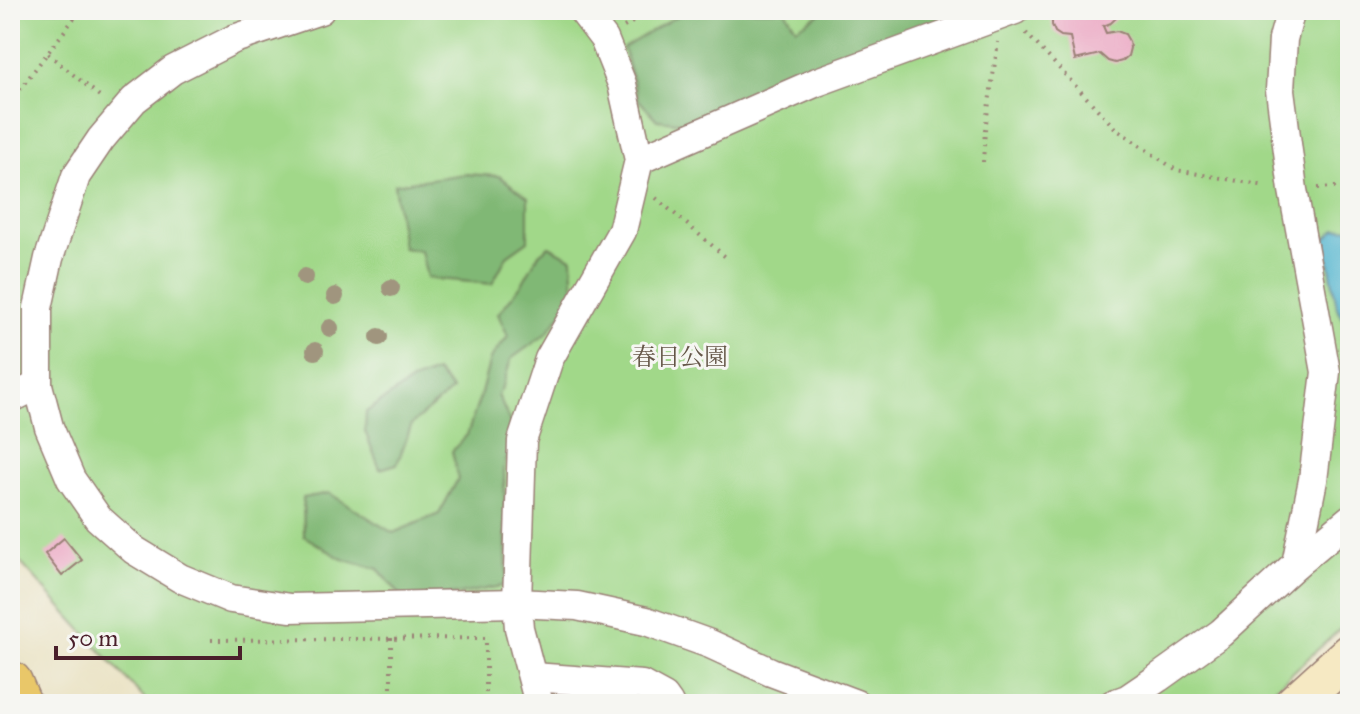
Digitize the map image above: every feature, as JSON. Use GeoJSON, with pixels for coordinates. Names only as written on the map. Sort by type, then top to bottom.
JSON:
{"type":"FeatureCollection","features":[{"type":"Feature","properties":{"kind":"main road"},"geometry":{"type":"LineString","coordinates":[[10,683],[19,704]]}},
{"type":"Feature","properties":{"kind":"street"},"geometry":{"type":"LineString","coordinates":[[320,10],[234,39],[173,70],[121,114],[76,176],[49,258],[38,308],[38,385],[49,427],[71,479],[98,518],[134,550],[180,578],[231,599],[290,608],[517,603],[577,606],[646,621],[856,704]]}},
{"type":"Feature","properties":{"kind":"street"},"geometry":{"type":"LineString","coordinates":[[582,10],[604,39],[622,84],[636,172],[622,231],[549,359],[522,441],[517,603],[519,628],[536,690],[642,685],[664,697],[669,704]]}},
{"type":"Feature","properties":{"kind":"street"},"geometry":{"type":"LineString","coordinates":[[636,172],[817,82],[1014,10]]}},
{"type":"Feature","properties":{"kind":"street"},"geometry":{"type":"LineString","coordinates":[[1291,10],[1283,39],[1280,90],[1293,190],[1326,372],[1313,480],[1296,564]]}},
{"type":"Feature","properties":{"kind":"street"},"geometry":{"type":"LineString","coordinates":[[10,399],[38,385]]}},
{"type":"Feature","properties":{"kind":"street"},"geometry":{"type":"LineString","coordinates":[[1113,704],[1127,699],[1221,633],[1350,519]]}},
{"type":"Feature","properties":{"kind":"street"},"geometry":{"type":"LineString","coordinates":[[1295,704],[1350,654]]}},
{"type":"Feature","properties":{"kind":"path"},"geometry":{"type":"LineString","coordinates":[[10,102],[83,10]]}},
{"type":"Feature","properties":{"kind":"path"},"geometry":{"type":"LineString","coordinates":[[1014,10],[1026,34],[1116,129],[1176,170],[1293,190]]}},
{"type":"Feature","properties":{"kind":"path"},"geometry":{"type":"LineString","coordinates":[[983,162],[998,38],[1014,10]]}},
{"type":"Feature","properties":{"kind":"path"},"geometry":{"type":"LineString","coordinates":[[48,54],[121,114]]}},
{"type":"Feature","properties":{"kind":"path"},"geometry":{"type":"LineString","coordinates":[[636,172],[661,201],[728,259]]}},
{"type":"Feature","properties":{"kind":"path"},"geometry":{"type":"LineString","coordinates":[[391,606],[391,704]]}},
{"type":"Feature","properties":{"kind":"path"},"geometry":{"type":"LineString","coordinates":[[211,640],[486,638],[486,704]]}},
{"type":"Feature","properties":{"kind":"green space","name":"春日公園"},"geometry":{"type":"Polygon","coordinates":[[[10,10],[1350,10],[1350,620],[1258,704],[149,704],[10,551],[10,10]]]}},
{"type":"Feature","properties":{"kind":"green space"},"geometry":{"type":"Polygon","coordinates":[[[687,10],[785,10],[796,28],[826,10],[979,10],[726,114],[686,123],[657,120],[638,99],[623,48],[687,10]]]}},
{"type":"Feature","properties":{"kind":"green space"},"geometry":{"type":"Polygon","coordinates":[[[465,174],[499,176],[528,197],[528,241],[507,256],[492,284],[427,278],[421,251],[403,248],[394,184],[465,174]]]}},
{"type":"Feature","properties":{"kind":"green space"},"geometry":{"type":"Polygon","coordinates":[[[549,246],[572,258],[574,297],[546,334],[511,359],[498,395],[514,431],[504,468],[507,585],[460,594],[403,598],[378,569],[342,559],[304,536],[303,498],[329,493],[393,533],[439,514],[458,479],[452,451],[467,435],[490,359],[508,336],[498,314],[522,284],[539,254],[549,246]]]}},
{"type":"Feature","properties":{"kind":"green space"},"geometry":{"type":"Polygon","coordinates":[[[436,372],[452,390],[412,424],[397,464],[380,469],[365,431],[366,412],[412,381],[436,372]]]}},
{"type":"Feature","properties":{"kind":"water"},"geometry":{"type":"Polygon","coordinates":[[[1350,228],[1350,332],[1337,308],[1325,239],[1336,229],[1350,228]]]}},
{"type":"Feature","properties":{"kind":"building"},"geometry":{"type":"Polygon","coordinates":[[[1057,10],[1079,10],[1083,18],[1089,17],[1087,10],[1119,10],[1111,23],[1103,26],[1106,33],[1117,31],[1125,34],[1130,48],[1128,56],[1115,63],[1100,54],[1075,60],[1070,37],[1055,32],[1052,25],[1057,10]]]}},
{"type":"Feature","properties":{"kind":"building"},"geometry":{"type":"Polygon","coordinates":[[[64,538],[82,560],[62,576],[45,554],[64,538]]]}}]}
